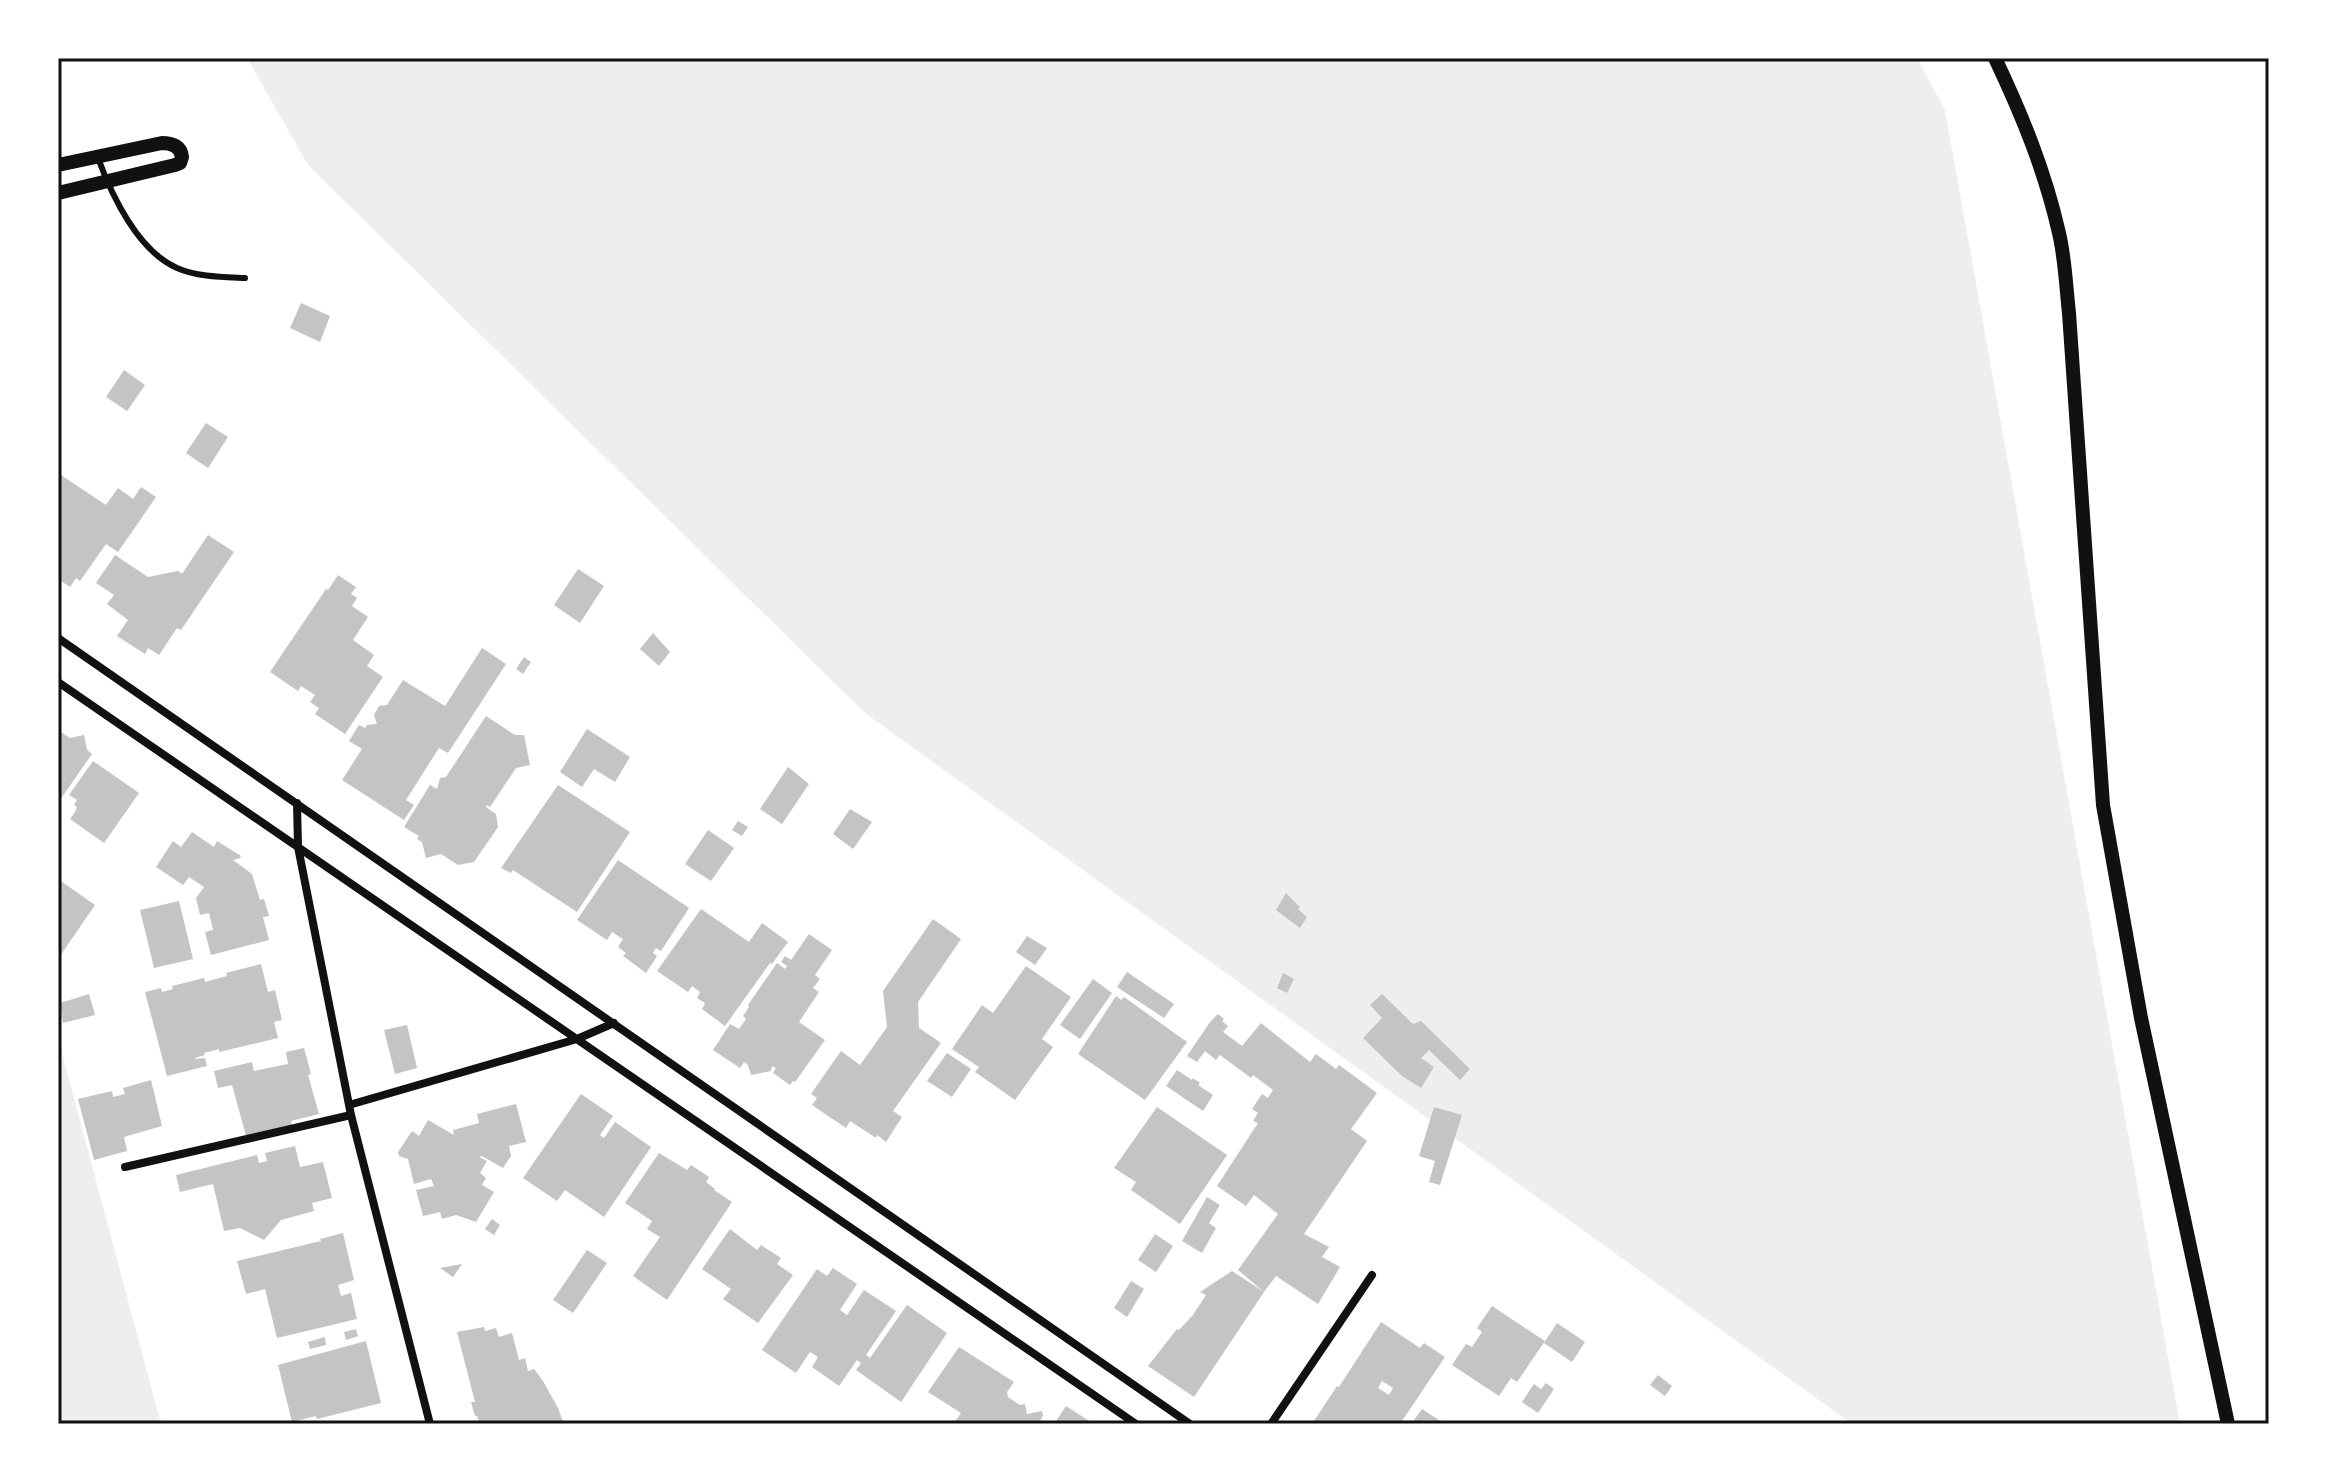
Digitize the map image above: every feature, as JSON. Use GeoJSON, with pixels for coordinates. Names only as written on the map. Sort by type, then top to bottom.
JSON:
{"type":"FeatureCollection","features":[{"type":"Feature","properties":{"kind":"street"},"geometry":{"type":"LineString","coordinates":[[1995,58],[2024,119],[2060,235],[2070,328],[2103,805],[2141,1018],[2228,1424]]}},
{"type":"Feature","properties":{"kind":"street"},"geometry":{"type":"LineString","coordinates":[[58,165],[150,144],[170,143],[178,147],[182,157],[180,163],[175,165],[58,193]]}},
{"type":"Feature","properties":{"kind":"street"},"geometry":{"type":"LineString","coordinates":[[58,638],[1190,1424]]}},
{"type":"Feature","properties":{"kind":"street"},"geometry":{"type":"LineString","coordinates":[[58,682],[1136,1424]]}},
{"type":"Feature","properties":{"kind":"street"},"geometry":{"type":"LineString","coordinates":[[297,803],[298,847],[351,1115],[430,1424]]}},
{"type":"Feature","properties":{"kind":"street"},"geometry":{"type":"LineString","coordinates":[[349,1105],[577,1039],[614,1023]]}},
{"type":"Feature","properties":{"kind":"street"},"geometry":{"type":"LineString","coordinates":[[125,1167],[351,1115]]}},
{"type":"Feature","properties":{"kind":"street"},"geometry":{"type":"LineString","coordinates":[[1271,1424],[1372,1275]]}},
{"type":"Feature","properties":{"kind":"lane"},"geometry":{"type":"LineString","coordinates":[[97,156],[123,213],[161,260],[200,274],[245,278]]}},
{"type":"Feature","properties":{"kind":"shaded area"},"geometry":{"type":"Polygon","coordinates":[[[247,58],[1917,58],[1945,110],[2180,1424],[1852,1424],[865,713],[308,165],[247,58]]]}},
{"type":"Feature","properties":{"kind":"shaded area"},"geometry":{"type":"Polygon","coordinates":[[[58,1038],[161,1424],[58,1424],[58,1038]]]}},
{"type":"Feature","properties":{"kind":"building"},"geometry":{"type":"Polygon","coordinates":[[[301,303],[330,316],[320,342],[290,328],[301,303]]]}},
{"type":"Feature","properties":{"kind":"building"},"geometry":{"type":"Polygon","coordinates":[[[124,370],[145,385],[127,411],[106,397],[124,370]]]}},
{"type":"Feature","properties":{"kind":"building"},"geometry":{"type":"Polygon","coordinates":[[[206,423],[228,437],[208,468],[186,453],[206,423]]]}},
{"type":"Feature","properties":{"kind":"building"},"geometry":{"type":"Polygon","coordinates":[[[58,473],[106,505],[118,488],[133,499],[141,487],[156,497],[118,552],[106,544],[80,581],[76,578],[70,587],[58,579],[58,473]]]}},
{"type":"Feature","properties":{"kind":"building"},"geometry":{"type":"Polygon","coordinates":[[[208,535],[234,552],[181,630],[177,628],[159,655],[148,648],[145,654],[117,636],[128,620],[107,604],[114,595],[96,583],[115,555],[148,577],[178,571],[182,574],[208,535]]]}},
{"type":"Feature","properties":{"kind":"building"},"geometry":{"type":"Polygon","coordinates":[[[578,569],[604,586],[580,623],[554,605],[578,569]]]}},
{"type":"Feature","properties":{"kind":"building"},"geometry":{"type":"Polygon","coordinates":[[[338,575],[356,587],[351,594],[357,598],[352,606],[368,617],[353,640],[374,655],[367,666],[383,677],[345,734],[315,714],[319,708],[310,702],[315,695],[301,686],[298,691],[270,672],[338,575]]]}},
{"type":"Feature","properties":{"kind":"building"},"geometry":{"type":"Polygon","coordinates":[[[653,633],[670,652],[659,666],[640,649],[653,633]]]}},
{"type":"Feature","properties":{"kind":"building"},"geometry":{"type":"Polygon","coordinates":[[[482,648],[506,664],[448,753],[439,748],[406,800],[414,805],[404,820],[342,780],[362,749],[349,741],[359,725],[365,728],[377,724],[374,715],[379,706],[387,705],[403,680],[445,706],[482,648]]]}},
{"type":"Feature","properties":{"kind":"building"},"geometry":{"type":"Polygon","coordinates":[[[524,657],[531,662],[523,674],[516,669],[524,657]]]}},
{"type":"Feature","properties":{"kind":"building"},"geometry":{"type":"Polygon","coordinates":[[[486,716],[515,735],[524,735],[530,765],[516,768],[490,807],[487,805],[496,814],[498,827],[474,862],[458,865],[441,854],[426,858],[422,842],[417,839],[419,836],[404,827],[430,785],[437,789],[440,778],[446,777],[486,716]]]}},
{"type":"Feature","properties":{"kind":"building"},"geometry":{"type":"Polygon","coordinates":[[[587,729],[630,757],[615,782],[594,769],[582,787],[560,772],[587,729]]]}},
{"type":"Feature","properties":{"kind":"building"},"geometry":{"type":"Polygon","coordinates":[[[58,730],[70,738],[84,735],[87,750],[92,754],[60,800],[58,798],[58,730]]]}},
{"type":"Feature","properties":{"kind":"building"},"geometry":{"type":"Polygon","coordinates":[[[93,761],[139,793],[104,843],[70,819],[77,807],[74,805],[77,800],[69,795],[93,761]]]}},
{"type":"Feature","properties":{"kind":"building"},"geometry":{"type":"Polygon","coordinates":[[[788,767],[809,784],[782,824],[760,809],[788,767]]]}},
{"type":"Feature","properties":{"kind":"building"},"geometry":{"type":"Polygon","coordinates":[[[558,785],[630,832],[577,912],[513,870],[511,873],[501,868],[558,785]]]}},
{"type":"Feature","properties":{"kind":"building"},"geometry":{"type":"Polygon","coordinates":[[[850,809],[872,822],[853,849],[833,834],[850,809]]]}},
{"type":"Feature","properties":{"kind":"building"},"geometry":{"type":"Polygon","coordinates":[[[738,821],[748,827],[742,836],[732,830],[738,821]]]}},
{"type":"Feature","properties":{"kind":"building"},"geometry":{"type":"Polygon","coordinates":[[[708,830],[734,848],[711,881],[685,864],[708,830]]]}},
{"type":"Feature","properties":{"kind":"building"},"geometry":{"type":"Polygon","coordinates":[[[192,832],[214,847],[217,841],[241,856],[233,860],[252,874],[260,900],[264,899],[269,916],[263,917],[269,940],[211,955],[205,932],[213,930],[209,913],[200,915],[196,898],[204,887],[189,877],[183,885],[156,867],[173,841],[181,847],[192,832]]]}},
{"type":"Feature","properties":{"kind":"building"},"geometry":{"type":"Polygon","coordinates":[[[618,860],[689,908],[661,951],[656,948],[653,953],[657,956],[646,973],[623,956],[626,953],[618,947],[623,939],[612,932],[607,940],[577,920],[618,860]]]}},
{"type":"Feature","properties":{"kind":"building"},"geometry":{"type":"Polygon","coordinates":[[[58,879],[95,905],[58,959],[58,879]]]}},
{"type":"Feature","properties":{"kind":"building"},"geometry":{"type":"Polygon","coordinates":[[[1286,893],[1307,917],[1300,928],[1276,910],[1286,893]]]}},
{"type":"Feature","properties":{"kind":"building"},"geometry":{"type":"Polygon","coordinates":[[[179,901],[193,959],[154,968],[140,910],[179,901]]]}},
{"type":"Feature","properties":{"kind":"building"},"geometry":{"type":"Polygon","coordinates":[[[701,909],[749,942],[762,923],[788,942],[725,1026],[702,1009],[705,1003],[697,998],[700,992],[692,986],[688,992],[657,971],[701,909]]]}},
{"type":"Feature","properties":{"kind":"building"},"geometry":{"type":"Polygon","coordinates":[[[933,919],[961,939],[918,1002],[919,1028],[941,1043],[893,1111],[902,1117],[886,1142],[850,1121],[846,1128],[812,1105],[817,1098],[811,1094],[841,1051],[860,1065],[887,1027],[883,991],[933,919]]]}},
{"type":"Feature","properties":{"kind":"building"},"geometry":{"type":"Polygon","coordinates":[[[809,934],[832,950],[815,975],[820,979],[813,988],[819,992],[799,1022],[825,1040],[790,1085],[773,1073],[776,1068],[772,1066],[771,1071],[751,1075],[744,1062],[740,1068],[713,1050],[730,1024],[739,1029],[746,1019],[743,1016],[748,1005],[777,963],[785,969],[787,966],[781,962],[785,956],[791,960],[809,934]]]}},
{"type":"Feature","properties":{"kind":"building"},"geometry":{"type":"Polygon","coordinates":[[[1027,936],[1047,948],[1035,965],[1016,952],[1027,936]]]}},
{"type":"Feature","properties":{"kind":"building"},"geometry":{"type":"Polygon","coordinates":[[[261,964],[268,992],[275,990],[282,1020],[274,1022],[278,1038],[204,1053],[195,1058],[205,1058],[207,1066],[167,1076],[145,992],[161,988],[162,992],[173,989],[172,986],[204,978],[205,982],[261,964]]]}},
{"type":"Feature","properties":{"kind":"building"},"geometry":{"type":"Polygon","coordinates":[[[1026,966],[1071,997],[1042,1039],[1053,1047],[1015,1100],[975,1072],[979,1067],[952,1049],[982,1005],[993,1013],[1026,966]]]}},
{"type":"Feature","properties":{"kind":"building"},"geometry":{"type":"Polygon","coordinates":[[[1127,972],[1174,1004],[1164,1018],[1117,987],[1127,972]]]}},
{"type":"Feature","properties":{"kind":"building"},"geometry":{"type":"Polygon","coordinates":[[[1283,973],[1294,979],[1287,993],[1277,988],[1283,973]]]}},
{"type":"Feature","properties":{"kind":"building"},"geometry":{"type":"Polygon","coordinates":[[[1093,979],[1112,993],[1080,1039],[1060,1025],[1093,979]]]}},
{"type":"Feature","properties":{"kind":"building"},"geometry":{"type":"Polygon","coordinates":[[[89,994],[95,1015],[63,1023],[60,1003],[89,994]]]}},
{"type":"Feature","properties":{"kind":"building"},"geometry":{"type":"Polygon","coordinates":[[[1382,994],[1413,1024],[1421,1021],[1470,1069],[1460,1080],[1429,1050],[1421,1058],[1434,1067],[1421,1088],[1402,1076],[1363,1038],[1382,1018],[1370,1005],[1382,994]]]}},
{"type":"Feature","properties":{"kind":"building"},"geometry":{"type":"Polygon","coordinates":[[[1116,996],[1121,1000],[1124,997],[1187,1042],[1145,1100],[1078,1054],[1116,996]]]}},
{"type":"Feature","properties":{"kind":"building"},"geometry":{"type":"Polygon","coordinates":[[[1218,1014],[1228,1026],[1223,1032],[1242,1046],[1261,1023],[1310,1062],[1316,1054],[1336,1069],[1339,1065],[1377,1093],[1351,1129],[1367,1141],[1304,1234],[1329,1247],[1322,1257],[1340,1267],[1318,1304],[1276,1276],[1264,1292],[1238,1270],[1278,1214],[1254,1195],[1246,1206],[1217,1186],[1258,1123],[1253,1121],[1258,1113],[1252,1109],[1262,1094],[1268,1098],[1273,1090],[1220,1055],[1216,1060],[1205,1051],[1197,1062],[1187,1056],[1218,1014]]]}},
{"type":"Feature","properties":{"kind":"building"},"geometry":{"type":"Polygon","coordinates":[[[407,1025],[417,1068],[395,1074],[384,1030],[407,1025]]]}},
{"type":"Feature","properties":{"kind":"building"},"geometry":{"type":"Polygon","coordinates":[[[304,1048],[319,1114],[291,1121],[293,1130],[248,1143],[232,1085],[218,1088],[214,1071],[252,1062],[254,1071],[288,1064],[286,1052],[304,1048]]]}},
{"type":"Feature","properties":{"kind":"building"},"geometry":{"type":"Polygon","coordinates":[[[947,1053],[971,1069],[952,1097],[927,1081],[947,1053]]]}},
{"type":"Feature","properties":{"kind":"building"},"geometry":{"type":"Polygon","coordinates":[[[1177,1070],[1193,1078],[1213,1095],[1203,1111],[1166,1086],[1177,1070]]]}},
{"type":"Feature","properties":{"kind":"building"},"geometry":{"type":"Polygon","coordinates":[[[151,1080],[162,1126],[124,1137],[127,1151],[94,1160],[78,1099],[112,1091],[113,1097],[125,1094],[123,1088],[151,1080]]]}},
{"type":"Feature","properties":{"kind":"building"},"geometry":{"type":"Polygon","coordinates":[[[581,1094],[613,1116],[600,1135],[604,1138],[615,1122],[651,1147],[604,1217],[565,1190],[557,1201],[523,1178],[581,1094]]]}},
{"type":"Feature","properties":{"kind":"building"},"geometry":{"type":"Polygon","coordinates":[[[516,1104],[526,1142],[509,1146],[511,1156],[503,1168],[479,1157],[487,1161],[480,1173],[486,1178],[482,1185],[494,1192],[476,1222],[456,1215],[442,1219],[440,1212],[423,1216],[416,1190],[434,1186],[431,1179],[414,1184],[408,1159],[399,1156],[398,1152],[412,1131],[419,1136],[428,1120],[454,1135],[453,1130],[479,1123],[477,1114],[516,1104]]]}},
{"type":"Feature","properties":{"kind":"building"},"geometry":{"type":"Polygon","coordinates":[[[1157,1107],[1227,1155],[1180,1224],[1131,1190],[1136,1182],[1114,1168],[1157,1107]]]}},
{"type":"Feature","properties":{"kind":"building"},"geometry":{"type":"Polygon","coordinates":[[[1434,1107],[1462,1115],[1440,1185],[1429,1182],[1435,1161],[1419,1156],[1434,1107]]]}},
{"type":"Feature","properties":{"kind":"building"},"geometry":{"type":"Polygon","coordinates":[[[295,1146],[300,1167],[323,1162],[332,1198],[312,1203],[314,1211],[281,1220],[264,1240],[240,1228],[224,1231],[213,1184],[180,1192],[176,1175],[257,1155],[259,1163],[267,1161],[265,1153],[295,1146]]]}},
{"type":"Feature","properties":{"kind":"building"},"geometry":{"type":"Polygon","coordinates":[[[659,1153],[687,1170],[691,1165],[709,1177],[706,1182],[732,1202],[667,1300],[633,1276],[660,1237],[647,1229],[652,1221],[625,1203],[659,1153]]]}},
{"type":"Feature","properties":{"kind":"building"},"geometry":{"type":"Polygon","coordinates":[[[1207,1197],[1220,1205],[1209,1223],[1216,1228],[1202,1253],[1182,1241],[1207,1197]]]}},
{"type":"Feature","properties":{"kind":"building"},"geometry":{"type":"Polygon","coordinates":[[[492,1219],[500,1225],[494,1235],[485,1229],[492,1219]]]}},
{"type":"Feature","properties":{"kind":"building"},"geometry":{"type":"Polygon","coordinates":[[[730,1229],[757,1250],[761,1245],[781,1258],[777,1264],[793,1275],[758,1323],[723,1299],[731,1289],[702,1269],[730,1229]]]}},
{"type":"Feature","properties":{"kind":"building"},"geometry":{"type":"Polygon","coordinates":[[[343,1233],[354,1280],[338,1285],[341,1296],[351,1293],[357,1319],[277,1338],[265,1289],[246,1294],[237,1261],[343,1233]]]}},
{"type":"Feature","properties":{"kind":"building"},"geometry":{"type":"Polygon","coordinates":[[[1155,1234],[1173,1246],[1156,1272],[1138,1260],[1155,1234]]]}},
{"type":"Feature","properties":{"kind":"building"},"geometry":{"type":"Polygon","coordinates":[[[587,1250],[607,1263],[573,1313],[553,1300],[587,1250]]]}},
{"type":"Feature","properties":{"kind":"building"},"geometry":{"type":"Polygon","coordinates":[[[462,1264],[453,1277],[440,1268],[462,1264]]]}},
{"type":"Feature","properties":{"kind":"building"},"geometry":{"type":"Polygon","coordinates":[[[833,1268],[857,1284],[840,1310],[847,1315],[864,1290],[896,1311],[866,1355],[870,1358],[907,1305],[947,1333],[901,1402],[856,1370],[861,1363],[857,1360],[839,1386],[812,1367],[818,1357],[810,1352],[796,1373],[762,1350],[817,1269],[827,1276],[833,1268]]]}},
{"type":"Feature","properties":{"kind":"building"},"geometry":{"type":"Polygon","coordinates":[[[1232,1271],[1264,1292],[1194,1397],[1148,1366],[1177,1329],[1193,1315],[1206,1295],[1200,1292],[1232,1271]]]}},
{"type":"Feature","properties":{"kind":"building"},"geometry":{"type":"Polygon","coordinates":[[[1131,1281],[1144,1289],[1127,1317],[1114,1308],[1131,1281]]]}},
{"type":"Feature","properties":{"kind":"building"},"geometry":{"type":"Polygon","coordinates":[[[1492,1306],[1545,1341],[1517,1382],[1511,1378],[1499,1396],[1452,1365],[1466,1344],[1472,1347],[1482,1332],[1477,1328],[1492,1306]]]}},
{"type":"Feature","properties":{"kind":"building"},"geometry":{"type":"Polygon","coordinates":[[[1381,1322],[1420,1348],[1424,1343],[1445,1357],[1400,1424],[1312,1424],[1381,1322]],[[1382,1381],[1378,1388],[1389,1395],[1393,1388],[1382,1381]]]}},
{"type":"Feature","properties":{"kind":"building"},"geometry":{"type":"Polygon","coordinates":[[[1557,1323],[1585,1342],[1572,1362],[1544,1343],[1557,1323]]]}},
{"type":"Feature","properties":{"kind":"building"},"geometry":{"type":"Polygon","coordinates":[[[484,1327],[485,1331],[496,1328],[499,1337],[512,1333],[519,1360],[525,1358],[528,1371],[534,1369],[543,1381],[564,1424],[480,1424],[471,1402],[475,1402],[457,1332],[484,1327]]]}},
{"type":"Feature","properties":{"kind":"building"},"geometry":{"type":"Polygon","coordinates":[[[356,1329],[358,1336],[346,1340],[344,1332],[356,1329]]]}},
{"type":"Feature","properties":{"kind":"building"},"geometry":{"type":"Polygon","coordinates":[[[325,1337],[326,1345],[310,1349],[308,1342],[325,1337]]]}},
{"type":"Feature","properties":{"kind":"building"},"geometry":{"type":"Polygon","coordinates":[[[366,1341],[381,1403],[292,1422],[278,1365],[366,1341]]]}},
{"type":"Feature","properties":{"kind":"building"},"geometry":{"type":"Polygon","coordinates":[[[959,1347],[1014,1382],[1007,1392],[1008,1397],[1020,1405],[1025,1404],[1027,1414],[1042,1411],[1043,1416],[1038,1424],[946,1424],[956,1420],[961,1413],[928,1392],[959,1347]]]}},
{"type":"Feature","properties":{"kind":"building"},"geometry":{"type":"Polygon","coordinates":[[[1658,1375],[1672,1386],[1665,1396],[1650,1385],[1658,1375]]]}},
{"type":"Feature","properties":{"kind":"building"},"geometry":{"type":"Polygon","coordinates":[[[1546,1383],[1554,1389],[1538,1413],[1522,1402],[1534,1384],[1541,1389],[1546,1383]]]}},
{"type":"Feature","properties":{"kind":"building"},"geometry":{"type":"Polygon","coordinates":[[[1066,1406],[1094,1424],[1054,1424],[1066,1406]]]}},
{"type":"Feature","properties":{"kind":"building"},"geometry":{"type":"Polygon","coordinates":[[[1422,1409],[1445,1424],[1411,1424],[1422,1409]]]}}]}
